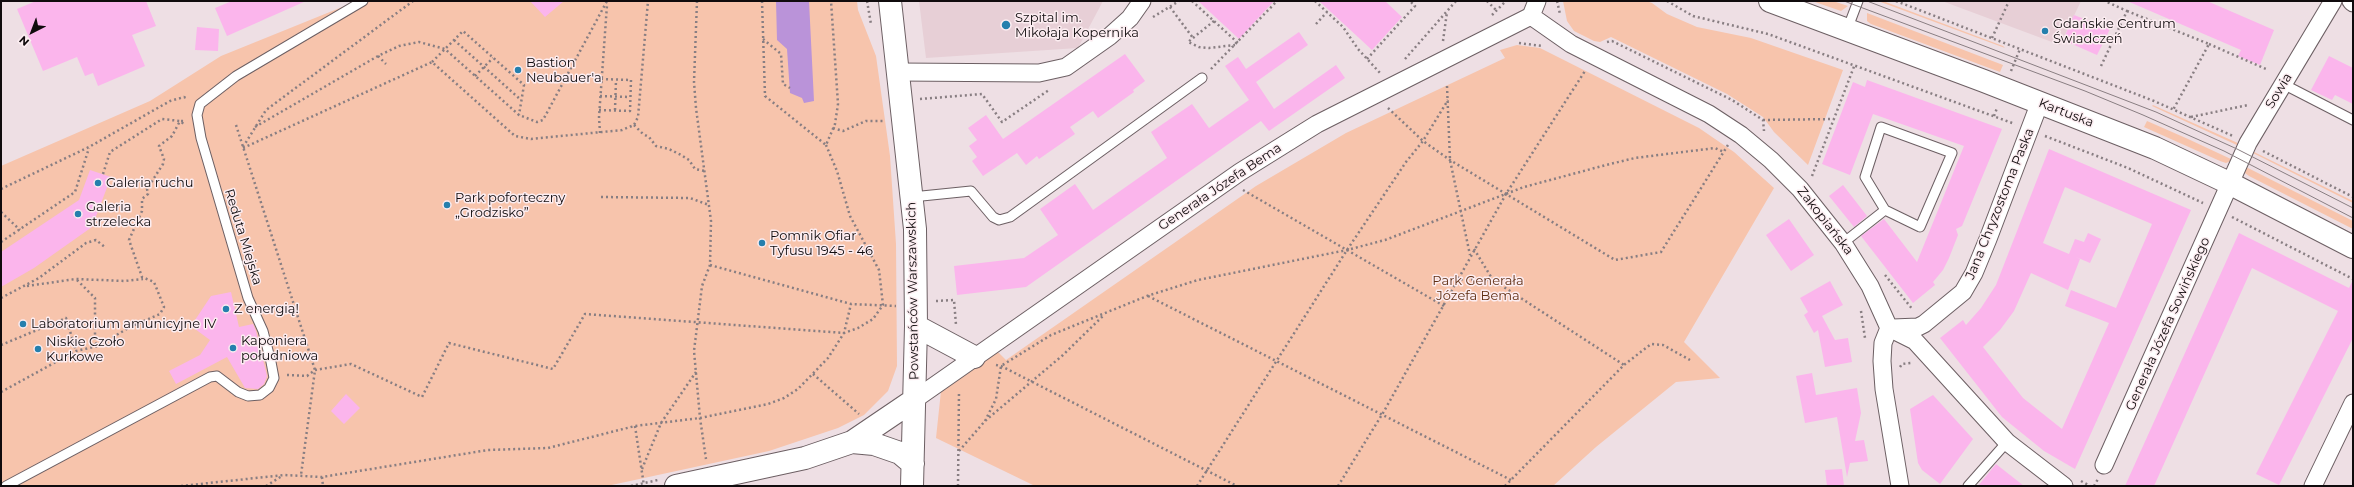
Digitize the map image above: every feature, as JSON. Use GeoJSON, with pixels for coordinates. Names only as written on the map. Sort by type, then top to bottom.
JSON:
{"type":"FeatureCollection","features":[{"type":"Feature","properties":{"kind":"street","name":"Powstańców Warszawskich"},"geometry":{"type":"LineString","coordinates":[[890,1],[912,197],[916,326],[912,486]]}},
{"type":"Feature","properties":{"kind":"street"},"geometry":{"type":"LineString","coordinates":[[898,72],[1039,73],[1066,67],[1115,31],[1130,18],[1142,1]]}},
{"type":"Feature","properties":{"kind":"street","name":"Kartuska"},"geometry":{"type":"LineString","coordinates":[[1770,1],[2040,102],[2155,148],[2230,183],[2353,247]]}},
{"type":"Feature","properties":{"kind":"street","name":"Sowia"},"geometry":{"type":"LineString","coordinates":[[2230,183],[2248,143],[2333,1]]}},
{"type":"Feature","properties":{"kind":"street","name":"Generała Józefa Bema"},"geometry":{"type":"LineString","coordinates":[[914,400],[1233,176],[1382,84],[1534,9]]}},
{"type":"Feature","properties":{"kind":"street","name":"Zakopiańska"},"geometry":{"type":"LineString","coordinates":[[1534,9],[1571,44],[1709,114],[1741,135],[1771,160],[1800,189],[1843,243],[1870,286],[1889,328]]}},
{"type":"Feature","properties":{"kind":"street","name":"Jana Chryzostoma Paska"},"geometry":{"type":"LineString","coordinates":[[1889,328],[1918,327],[1924,324],[1963,292],[1974,273],[1988,240],[2040,102]]}},
{"type":"Feature","properties":{"kind":"street","name":"Generała Józefa Sowińskiego"},"geometry":{"type":"LineString","coordinates":[[2104,465],[2230,183]]}},
{"type":"Feature","properties":{"kind":"street"},"geometry":{"type":"LineString","coordinates":[[916,326],[974,357]]}},
{"type":"Feature","properties":{"kind":"street"},"geometry":{"type":"LineString","coordinates":[[1900,486],[1884,389],[1882,361],[1883,343],[1889,328],[1915,341],[2008,442],[2064,486]]}},
{"type":"Feature","properties":{"kind":"street"},"geometry":{"type":"LineString","coordinates":[[676,486],[805,458],[852,442],[914,400]]}},
{"type":"Feature","properties":{"kind":"street"},"geometry":{"type":"LineString","coordinates":[[2313,486],[2353,403]]}},
{"type":"Feature","properties":{"kind":"street"},"geometry":{"type":"LineString","coordinates":[[852,442],[874,444],[900,452],[912,464]]}},
{"type":"Feature","properties":{"kind":"lane","name":"Reduta Miejska"},"geometry":{"type":"LineString","coordinates":[[274,374],[263,331],[248,298],[201,138],[197,115],[200,104],[236,76],[363,1]]}},
{"type":"Feature","properties":{"kind":"lane"},"geometry":{"type":"LineString","coordinates":[[1847,30],[1858,1]]}},
{"type":"Feature","properties":{"kind":"lane"},"geometry":{"type":"LineString","coordinates":[[912,197],[971,191],[993,216],[1000,220],[1010,217],[1202,78]]}},
{"type":"Feature","properties":{"kind":"lane"},"geometry":{"type":"LineString","coordinates":[[2283,84],[2353,120]]}},
{"type":"Feature","properties":{"kind":"lane"},"geometry":{"type":"LineString","coordinates":[[1881,127],[1952,153],[1920,227],[1885,210],[1865,177],[1881,127]]}},
{"type":"Feature","properties":{"kind":"lane"},"geometry":{"type":"LineString","coordinates":[[1843,243],[1885,210]]}},
{"type":"Feature","properties":{"kind":"lane"},"geometry":{"type":"LineString","coordinates":[[6,486],[210,377],[217,376],[238,392],[254,397],[270,388],[274,374]]}},
{"type":"Feature","properties":{"kind":"lane"},"geometry":{"type":"LineString","coordinates":[[1968,486],[2008,442]]}},
{"type":"Feature","properties":{"kind":"path"},"geometry":{"type":"LineString","coordinates":[[243,148],[254,126],[266,110],[413,1]]}},
{"type":"Feature","properties":{"kind":"path"},"geometry":{"type":"LineString","coordinates":[[432,62],[516,136],[531,139],[622,130],[634,125],[641,106],[648,1]]}},
{"type":"Feature","properties":{"kind":"path"},"geometry":{"type":"LineString","coordinates":[[697,1],[694,82],[711,221],[710,265],[702,286],[696,321],[694,351],[700,418],[707,462]]}},
{"type":"Feature","properties":{"kind":"path"},"geometry":{"type":"LineString","coordinates":[[274,374],[307,376],[315,370],[351,364],[422,397],[449,343],[553,369],[585,314],[844,333],[867,323],[883,305],[879,270],[850,216],[837,171],[826,145],[765,96],[762,1]]}},
{"type":"Feature","properties":{"kind":"path"},"geometry":{"type":"LineString","coordinates":[[826,145],[833,128],[838,104],[831,1]]}},
{"type":"Feature","properties":{"kind":"path"},"geometry":{"type":"LineString","coordinates":[[1152,18],[1178,1]]}},
{"type":"Feature","properties":{"kind":"path"},"geometry":{"type":"LineString","coordinates":[[1192,1],[1238,43]]}},
{"type":"Feature","properties":{"kind":"path"},"geometry":{"type":"LineString","coordinates":[[1202,78],[1238,43],[1277,1]]}},
{"type":"Feature","properties":{"kind":"path"},"geometry":{"type":"LineString","coordinates":[[1315,1],[1343,27],[1367,59],[1382,84],[1390,112],[1423,141],[1450,160],[1615,260],[1661,252],[1731,140]]}},
{"type":"Feature","properties":{"kind":"path"},"geometry":{"type":"LineString","coordinates":[[1367,59],[1415,6],[1410,1]]}},
{"type":"Feature","properties":{"kind":"path"},"geometry":{"type":"LineString","coordinates":[[1404,60],[1456,1]]}},
{"type":"Feature","properties":{"kind":"path"},"geometry":{"type":"LineString","coordinates":[[1487,1],[1497,11]]}},
{"type":"Feature","properties":{"kind":"path"},"geometry":{"type":"LineString","coordinates":[[1667,1],[1693,16],[1768,34],[1813,52],[1855,64],[2019,126]]}},
{"type":"Feature","properties":{"kind":"path"},"geometry":{"type":"LineString","coordinates":[[1896,1],[2190,117],[2248,143],[2353,197]]}},
{"type":"Feature","properties":{"kind":"path"},"geometry":{"type":"LineString","coordinates":[[1992,38],[2008,1]]}},
{"type":"Feature","properties":{"kind":"path"},"geometry":{"type":"LineString","coordinates":[[2105,1],[2209,44],[2266,70]]}},
{"type":"Feature","properties":{"kind":"path"},"geometry":{"type":"LineString","coordinates":[[254,126],[378,56],[399,46],[419,42],[445,49],[519,115],[537,122],[543,120],[607,2]]}},
{"type":"Feature","properties":{"kind":"path"},"geometry":{"type":"LineString","coordinates":[[600,133],[599,110],[607,2]]}},
{"type":"Feature","properties":{"kind":"path"},"geometry":{"type":"LineString","coordinates":[[1170,7],[1193,38]]}},
{"type":"Feature","properties":{"kind":"path"},"geometry":{"type":"LineString","coordinates":[[1442,47],[1447,11]]}},
{"type":"Feature","properties":{"kind":"path"},"geometry":{"type":"LineString","coordinates":[[2101,66],[2127,11]]}},
{"type":"Feature","properties":{"kind":"path"},"geometry":{"type":"LineString","coordinates":[[1316,24],[1327,12]]}},
{"type":"Feature","properties":{"kind":"path"},"geometry":{"type":"LineString","coordinates":[[1214,21],[1188,42],[1199,47],[1209,48],[1236,45]]}},
{"type":"Feature","properties":{"kind":"path"},"geometry":{"type":"LineString","coordinates":[[243,148],[432,62],[463,31],[524,85],[519,115]]}},
{"type":"Feature","properties":{"kind":"path"},"geometry":{"type":"LineString","coordinates":[[762,39],[781,54],[783,84],[790,88]]}},
{"type":"Feature","properties":{"kind":"path"},"geometry":{"type":"LineString","coordinates":[[454,40],[522,100]]}},
{"type":"Feature","properties":{"kind":"path"},"geometry":{"type":"LineString","coordinates":[[2173,110],[2209,44]]}},
{"type":"Feature","properties":{"kind":"path"},"geometry":{"type":"LineString","coordinates":[[378,56],[386,64]]}},
{"type":"Feature","properties":{"kind":"path"},"geometry":{"type":"LineString","coordinates":[[475,76],[493,58]]}},
{"type":"Feature","properties":{"kind":"path"},"geometry":{"type":"LineString","coordinates":[[1811,179],[1855,64]]}},
{"type":"Feature","properties":{"kind":"path"},"geometry":{"type":"LineString","coordinates":[[1338,486],[1383,413],[1444,306],[1470,255],[1506,194],[1588,67]]}},
{"type":"Feature","properties":{"kind":"path"},"geometry":{"type":"LineString","coordinates":[[599,110],[630,111],[631,80],[601,79]]}},
{"type":"Feature","properties":{"kind":"path"},"geometry":{"type":"LineString","coordinates":[[615,110],[616,80]]}},
{"type":"Feature","properties":{"kind":"path"},"geometry":{"type":"LineString","coordinates":[[920,106],[920,99],[982,94],[1002,122],[1054,86]]}},
{"type":"Feature","properties":{"kind":"path"},"geometry":{"type":"LineString","coordinates":[[1448,86],[1450,160],[1470,255]]}},
{"type":"Feature","properties":{"kind":"path"},"geometry":{"type":"LineString","coordinates":[[600,96],[630,97]]}},
{"type":"Feature","properties":{"kind":"path"},"geometry":{"type":"LineString","coordinates":[[1,188],[89,148],[170,101],[184,97]]}},
{"type":"Feature","properties":{"kind":"path"},"geometry":{"type":"LineString","coordinates":[[1197,486],[1348,250],[1406,162],[1423,141],[1448,100]]}},
{"type":"Feature","properties":{"kind":"path"},"geometry":{"type":"LineString","coordinates":[[2190,117],[2248,105]]}},
{"type":"Feature","properties":{"kind":"path"},"geometry":{"type":"LineString","coordinates":[[103,174],[110,152],[162,119],[188,122]]}},
{"type":"Feature","properties":{"kind":"path"},"geometry":{"type":"LineString","coordinates":[[1763,120],[1834,120]]}},
{"type":"Feature","properties":{"kind":"path"},"geometry":{"type":"LineString","coordinates":[[180,121],[201,138]]}},
{"type":"Feature","properties":{"kind":"path"},"geometry":{"type":"LineString","coordinates":[[144,279],[129,240],[130,234],[142,211],[142,200],[148,194],[147,189],[163,164],[164,159],[158,146],[172,136],[180,121]]}},
{"type":"Feature","properties":{"kind":"path"},"geometry":{"type":"LineString","coordinates":[[833,128],[843,131],[866,121],[890,121]]}},
{"type":"Feature","properties":{"kind":"path"},"geometry":{"type":"LineString","coordinates":[[236,125],[315,370],[301,475]]}},
{"type":"Feature","properties":{"kind":"path"},"geometry":{"type":"LineString","coordinates":[[634,125],[643,134],[649,137],[656,146],[669,149],[681,155],[689,160],[695,170],[705,171]]}},
{"type":"Feature","properties":{"kind":"path"},"geometry":{"type":"LineString","coordinates":[[2040,134],[2128,168],[2219,210],[2353,279]]}},
{"type":"Feature","properties":{"kind":"path"},"geometry":{"type":"LineString","coordinates":[[1,242],[75,192],[89,148]]}},
{"type":"Feature","properties":{"kind":"path"},"geometry":{"type":"LineString","coordinates":[[985,421],[996,399],[1001,366],[1051,335],[1147,296],[1198,280],[1348,250],[1385,240],[1460,210],[1506,194],[1634,158],[1715,148],[1724,152]]}},
{"type":"Feature","properties":{"kind":"path"},"geometry":{"type":"LineString","coordinates":[[1233,176],[1245,193],[1348,250],[1444,306]]}},
{"type":"Feature","properties":{"kind":"path"},"geometry":{"type":"LineString","coordinates":[[601,197],[690,198],[709,205]]}},
{"type":"Feature","properties":{"kind":"path"},"geometry":{"type":"LineString","coordinates":[[1,212],[20,230]]}},
{"type":"Feature","properties":{"kind":"path"},"geometry":{"type":"LineString","coordinates":[[1,298],[24,286],[86,243],[96,240],[106,248]]}},
{"type":"Feature","properties":{"kind":"path"},"geometry":{"type":"LineString","coordinates":[[1474,249],[1492,280],[1624,365]]}},
{"type":"Feature","properties":{"kind":"path"},"geometry":{"type":"LineString","coordinates":[[710,265],[851,304],[902,306]]}},
{"type":"Feature","properties":{"kind":"path"},"geometry":{"type":"LineString","coordinates":[[76,279],[96,298],[95,342],[98,346]]}},
{"type":"Feature","properties":{"kind":"path"},"geometry":{"type":"LineString","coordinates":[[1,392],[76,351],[98,346],[130,327],[160,314],[164,307],[154,282],[144,279],[125,281],[76,279],[24,286]]}},
{"type":"Feature","properties":{"kind":"path"},"geometry":{"type":"LineString","coordinates":[[1456,280],[1492,280]]}},
{"type":"Feature","properties":{"kind":"path"},"geometry":{"type":"LineString","coordinates":[[1147,296],[1277,363],[1383,413],[1511,480]]}},
{"type":"Feature","properties":{"kind":"path"},"geometry":{"type":"LineString","coordinates":[[932,304],[933,301],[954,300],[956,327]]}},
{"type":"Feature","properties":{"kind":"path"},"geometry":{"type":"LineString","coordinates":[[181,486],[284,475],[322,477],[488,450],[548,448],[635,426],[700,418],[768,404],[798,389],[814,374],[837,346],[844,333],[851,304]]}},
{"type":"Feature","properties":{"kind":"path"},"geometry":{"type":"LineString","coordinates":[[959,451],[985,421],[1033,382],[1106,313]]}},
{"type":"Feature","properties":{"kind":"path"},"geometry":{"type":"LineString","coordinates":[[1,345],[66,318],[76,351]]}},
{"type":"Feature","properties":{"kind":"path"},"geometry":{"type":"LineString","coordinates":[[1505,486],[1624,365],[1651,344],[1663,346],[1690,360]]}},
{"type":"Feature","properties":{"kind":"path"},"geometry":{"type":"LineString","coordinates":[[997,365],[1237,486]]}},
{"type":"Feature","properties":{"kind":"path"},"geometry":{"type":"LineString","coordinates":[[642,469],[661,423],[696,372]]}},
{"type":"Feature","properties":{"kind":"path"},"geometry":{"type":"LineString","coordinates":[[814,374],[865,419]]}},
{"type":"Feature","properties":{"kind":"path"},"geometry":{"type":"LineString","coordinates":[[958,486],[959,387]]}},
{"type":"Feature","properties":{"kind":"path"},"geometry":{"type":"LineString","coordinates":[[635,426],[644,486]]}},
{"type":"Feature","properties":{"kind":"path"},"geometry":{"type":"LineString","coordinates":[[266,486],[284,475]]}},
{"type":"Feature","properties":{"kind":"path"},"geometry":{"type":"LineString","coordinates":[[322,477],[323,486]]}},
{"type":"Feature","properties":{"kind":"shaded area"},"geometry":{"type":"Polygon","coordinates":[[[776,1],[809,1],[814,101],[804,103],[802,98],[790,93],[787,49],[777,40],[776,1]]]}},
{"type":"Feature","properties":{"kind":"shaded area","name":"Szpital im. Mikołaja Kopernika"},"geometry":{"type":"Polygon","coordinates":[[[919,1],[1103,1],[1078,48],[926,58],[919,1]]]}},
{"type":"Feature","properties":{"kind":"shaded area","name":"Gdańskie Centrum Świadczeń"},"geometry":{"type":"Polygon","coordinates":[[[1942,1],[2081,1],[2060,45],[1942,1]]]}},
{"type":"Feature","properties":{"kind":"green space","name":"Park poforteczny „Grodzisko”"},"geometry":{"type":"Polygon","coordinates":[[[357,1],[857,1],[858,10],[876,56],[890,156],[896,244],[897,366],[888,391],[864,415],[838,428],[769,451],[607,486],[1,486],[1,166],[150,101],[221,56],[357,1]]]}},
{"type":"Feature","properties":{"kind":"green space"},"geometry":{"type":"Polygon","coordinates":[[[1563,1],[1646,1],[1652,3],[1667,14],[1697,27],[1751,38],[1843,70],[1808,165],[1774,132],[1763,117],[1727,94],[1611,37],[1600,42],[1594,41],[1574,31],[1567,21],[1563,1]]]}},
{"type":"Feature","properties":{"kind":"green space"},"geometry":{"type":"Polygon","coordinates":[[[1812,1],[1833,1],[1848,6],[1841,11],[1812,1]]]}},
{"type":"Feature","properties":{"kind":"green space"},"geometry":{"type":"Polygon","coordinates":[[[1878,1],[1883,1],[2005,48],[1878,1]]]}},
{"type":"Feature","properties":{"kind":"green space"},"geometry":{"type":"Polygon","coordinates":[[[1867,13],[2003,65],[2000,72],[1871,24],[1867,21],[1867,13]]]}},
{"type":"Feature","properties":{"kind":"green space","name":"Park Generała Józefa Bema"},"geometry":{"type":"Polygon","coordinates":[[[1517,45],[1540,48],[1699,128],[1734,152],[1774,188],[1684,342],[1720,378],[1676,382],[1596,447],[1553,486],[1035,486],[936,438],[941,391],[995,352],[999,353],[1006,360],[1256,186],[1346,133],[1505,58],[1500,50],[1517,45]]]}},
{"type":"Feature","properties":{"kind":"green space"},"geometry":{"type":"Polygon","coordinates":[[[2153,105],[2240,144],[2239,146],[2152,106],[2153,105]]]}},
{"type":"Feature","properties":{"kind":"green space"},"geometry":{"type":"Polygon","coordinates":[[[2147,121],[2233,160],[2226,163],[2220,161],[2144,127],[2147,121]]]}},
{"type":"Feature","properties":{"kind":"green space"},"geometry":{"type":"Polygon","coordinates":[[[2252,151],[2353,201],[2353,203],[2251,152],[2252,151]]]}},
{"type":"Feature","properties":{"kind":"green space"},"geometry":{"type":"Polygon","coordinates":[[[2244,166],[2353,221],[2353,229],[2249,176],[2245,173],[2244,166]]]}},
{"type":"Feature","properties":{"kind":"building"},"geometry":{"type":"Polygon","coordinates":[[[36,1],[146,1],[156,26],[132,35],[145,66],[98,86],[93,73],[85,76],[77,57],[43,71],[17,9],[36,1]]]}},
{"type":"Feature","properties":{"kind":"building"},"geometry":{"type":"Polygon","coordinates":[[[232,1],[306,1],[227,36],[215,8],[232,1]]]}},
{"type":"Feature","properties":{"kind":"building"},"geometry":{"type":"Polygon","coordinates":[[[530,1],[564,1],[545,17],[530,1]]]}},
{"type":"Feature","properties":{"kind":"building"},"geometry":{"type":"Polygon","coordinates":[[[1198,1],[1274,1],[1239,39],[1198,1]]]}},
{"type":"Feature","properties":{"kind":"building"},"geometry":{"type":"Polygon","coordinates":[[[1319,1],[1385,1],[1402,17],[1372,50],[1319,1]]]}},
{"type":"Feature","properties":{"kind":"building"},"geometry":{"type":"Polygon","coordinates":[[[2127,1],[2207,1],[2274,30],[2260,65],[2238,56],[2241,50],[2127,1]]]}},
{"type":"Feature","properties":{"kind":"building"},"geometry":{"type":"Polygon","coordinates":[[[2074,15],[2110,29],[2097,55],[2063,40],[2074,15]]]}},
{"type":"Feature","properties":{"kind":"building"},"geometry":{"type":"Polygon","coordinates":[[[197,27],[219,29],[218,51],[195,50],[197,27]]]}},
{"type":"Feature","properties":{"kind":"building"},"geometry":{"type":"Polygon","coordinates":[[[1299,32],[1308,45],[1256,82],[1274,109],[1336,65],[1345,78],[1269,131],[1261,121],[1026,287],[957,295],[954,266],[1024,258],[1058,235],[1040,209],[1075,184],[1093,210],[1167,158],[1151,132],[1192,104],[1209,128],[1249,100],[1225,66],[1238,57],[1246,69],[1299,32]]]}},
{"type":"Feature","properties":{"kind":"building"},"geometry":{"type":"Polygon","coordinates":[[[1125,54],[1145,81],[1133,90],[1134,92],[1098,118],[1093,111],[1070,127],[1075,134],[1039,159],[1037,156],[1026,165],[1017,153],[983,176],[972,161],[977,157],[969,146],[977,140],[968,128],[986,115],[1003,139],[1125,54]]]}},
{"type":"Feature","properties":{"kind":"building"},"geometry":{"type":"Polygon","coordinates":[[[2329,56],[2353,68],[2353,104],[2335,95],[2332,100],[2311,90],[2329,56]]]}},
{"type":"Feature","properties":{"kind":"building"},"geometry":{"type":"Polygon","coordinates":[[[1867,80],[2002,129],[1962,226],[1956,229],[1958,235],[1943,270],[1933,282],[1935,285],[1913,303],[1861,236],[1884,219],[1917,262],[1964,146],[1873,114],[1850,175],[1822,164],[1853,82],[1865,87],[1867,80]]]}},
{"type":"Feature","properties":{"kind":"building"},"geometry":{"type":"Polygon","coordinates":[[[2049,149],[2191,210],[2075,469],[2044,451],[2002,417],[1940,338],[1963,320],[1966,325],[1981,308],[1996,285],[2049,149]],[[2065,187],[2043,243],[2069,254],[2075,239],[2084,242],[2088,233],[2101,239],[2090,263],[2076,257],[2080,259],[2068,290],[2031,273],[2014,311],[2000,330],[1983,347],[2023,398],[2062,429],[2109,323],[2065,306],[2071,290],[2116,308],[2152,224],[2065,187]]]}},
{"type":"Feature","properties":{"kind":"building","name":"Galeria strzelecka"},"geometry":{"type":"Polygon","coordinates":[[[90,170],[111,177],[92,227],[34,268],[1,287],[1,252],[79,200],[90,170]]]}},
{"type":"Feature","properties":{"kind":"building"},"geometry":{"type":"Polygon","coordinates":[[[1843,185],[1867,216],[1854,227],[1829,196],[1843,185]]]}},
{"type":"Feature","properties":{"kind":"building"},"geometry":{"type":"Polygon","coordinates":[[[1789,219],[1814,255],[1791,271],[1766,235],[1789,219]]]}},
{"type":"Feature","properties":{"kind":"building"},"geometry":{"type":"Polygon","coordinates":[[[2239,233],[2349,288],[2353,280],[2353,338],[2279,485],[2256,474],[2338,311],[2252,268],[2154,486],[2125,486],[2239,233]]]}},
{"type":"Feature","properties":{"kind":"building"},"geometry":{"type":"Polygon","coordinates":[[[1830,281],[1843,305],[1822,316],[1835,340],[1848,338],[1852,362],[1825,367],[1818,330],[1814,333],[1804,315],[1808,312],[1800,298],[1830,281]]]}},
{"type":"Feature","properties":{"kind":"building","name":"Kaponiera południowa"},"geometry":{"type":"Polygon","coordinates":[[[231,292],[239,327],[253,324],[256,331],[267,376],[264,384],[258,389],[245,388],[227,357],[176,384],[169,371],[200,355],[210,340],[191,326],[211,296],[231,292]]]}},
{"type":"Feature","properties":{"kind":"building"},"geometry":{"type":"Polygon","coordinates":[[[1812,373],[1816,395],[1857,388],[1861,413],[1855,441],[1864,440],[1868,461],[1850,463],[1847,477],[1837,417],[1805,423],[1796,376],[1812,373]]]}},
{"type":"Feature","properties":{"kind":"building"},"geometry":{"type":"Polygon","coordinates":[[[346,394],[360,408],[344,424],[331,411],[346,394]]]}},
{"type":"Feature","properties":{"kind":"building"},"geometry":{"type":"Polygon","coordinates":[[[1933,395],[1973,439],[1940,484],[1922,470],[1918,463],[1910,409],[1933,395]]]}},
{"type":"Feature","properties":{"kind":"building"},"geometry":{"type":"Polygon","coordinates":[[[1996,464],[2024,486],[1978,486],[1996,464]]]}},
{"type":"Feature","properties":{"kind":"building"},"geometry":{"type":"Polygon","coordinates":[[[1842,469],[1844,486],[1827,486],[1825,470],[1842,469]]]}},
{"type":"Feature","properties":{"kind":"tram line"},"geometry":{"type":"LineString","coordinates":[[1844,1],[2085,91],[2143,115],[2224,151],[2353,218]]}},
{"type":"Feature","properties":{"kind":"tram line"},"geometry":{"type":"LineString","coordinates":[[1867,1],[2156,112],[2237,149],[2353,208]]}},
{"type":"Feature","properties":{"kind":"place","name":"Szpital im. Mikołaja Kopernika"},"geometry":{"type":"Point","coordinates":[1006,25]}},
{"type":"Feature","properties":{"kind":"place","name":"Gdańskie Centrum Świadczeń"},"geometry":{"type":"Point","coordinates":[2045,31]}},
{"type":"Feature","properties":{"kind":"place","name":"Bastion Neubauer'a"},"geometry":{"type":"Point","coordinates":[518,70]}},
{"type":"Feature","properties":{"kind":"place","name":"Galeria ruchu"},"geometry":{"type":"Point","coordinates":[98,183]}},
{"type":"Feature","properties":{"kind":"place","name":"Park poforteczny „Grodzisko”"},"geometry":{"type":"Point","coordinates":[447,205]}},
{"type":"Feature","properties":{"kind":"place","name":"Galeria strzelecka"},"geometry":{"type":"Point","coordinates":[78,214]}},
{"type":"Feature","properties":{"kind":"place","name":"Pomnik Ofiar Tyfusu 1945 - 46"},"geometry":{"type":"Point","coordinates":[762,243]}},
{"type":"Feature","properties":{"kind":"place","name":"Z energią!"},"geometry":{"type":"Point","coordinates":[226,309]}},
{"type":"Feature","properties":{"kind":"place","name":"Laboratorium amunicyjne IV"},"geometry":{"type":"Point","coordinates":[23,324]}},
{"type":"Feature","properties":{"kind":"place","name":"Kaponiera południowa"},"geometry":{"type":"Point","coordinates":[233,348]}},
{"type":"Feature","properties":{"kind":"place","name":"Niskie Czoło Kurkowe"},"geometry":{"type":"Point","coordinates":[38,349]}}]}
